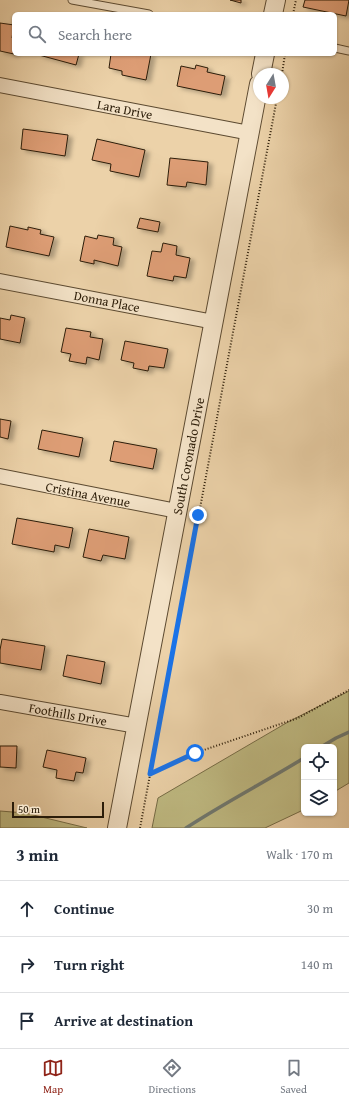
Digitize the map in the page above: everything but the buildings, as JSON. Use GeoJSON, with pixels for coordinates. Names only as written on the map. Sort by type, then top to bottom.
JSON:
{"type":"FeatureCollection","features":[{"type":"Feature","properties":{"kind":"street"},"geometry":{"type":"LineString","coordinates":[[273,12],[276,0]]}},
{"type":"Feature","properties":{"kind":"street"},"geometry":{"type":"LineString","coordinates":[[262,68],[265,56]]}},
{"type":"Feature","properties":{"kind":"street","name":"Lara Drive"},"geometry":{"type":"LineString","coordinates":[[0,85],[250,133]]}},
{"type":"Feature","properties":{"kind":"street","name":"South Coronado Drive"},"geometry":{"type":"LineString","coordinates":[[117,828],[255,104]]}},
{"type":"Feature","properties":{"kind":"street","name":"Donna Place"},"geometry":{"type":"LineString","coordinates":[[0,281],[214,322]]}},
{"type":"Feature","properties":{"kind":"street","name":"Cristina Avenue"},"geometry":{"type":"LineString","coordinates":[[0,476],[177,511]]}},
{"type":"Feature","properties":{"kind":"street","name":"Foothills Drive"},"geometry":{"type":"LineString","coordinates":[[0,702],[137,726]]}},
{"type":"Feature","properties":{"kind":"lane"},"geometry":{"type":"LineString","coordinates":[[72,0],[138,12]]}},
{"type":"Feature","properties":{"kind":"lane"},"geometry":{"type":"LineString","coordinates":[[337,48],[349,51]]}},
{"type":"Feature","properties":{"kind":"path"},"geometry":{"type":"LineString","coordinates":[[293,12],[296,0]]}},
{"type":"Feature","properties":{"kind":"path"},"geometry":{"type":"LineString","coordinates":[[283,68],[286,56]]}},
{"type":"Feature","properties":{"kind":"path"},"geometry":{"type":"LineString","coordinates":[[140,828],[276,104]]}},
{"type":"Feature","properties":{"kind":"path"},"geometry":{"type":"LineString","coordinates":[[150,774],[195,753],[298,718],[349,690]]}},
{"type":"Feature","properties":{"kind":"shaded area"},"geometry":{"type":"Polygon","coordinates":[[[349,691],[349,783],[337,790],[337,744],[301,744],[301,811],[265,828],[152,828],[158,798],[288,722],[349,691]]]}},
{"type":"Feature","properties":{"kind":"shaded area"},"geometry":{"type":"Polygon","coordinates":[[[0,811],[25,813],[87,828],[0,828],[0,811]]]}},
{"type":"Feature","properties":{"kind":"waterway"},"geometry":{"type":"LineString","coordinates":[[326,744],[349,732]]}},
{"type":"Feature","properties":{"kind":"waterway"},"geometry":{"type":"LineString","coordinates":[[186,828],[301,760]]}},
{"type":"Feature","properties":{"kind":"route"},"geometry":{"type":"LineString","coordinates":[[195,753],[150,774],[198,515]]}}]}
